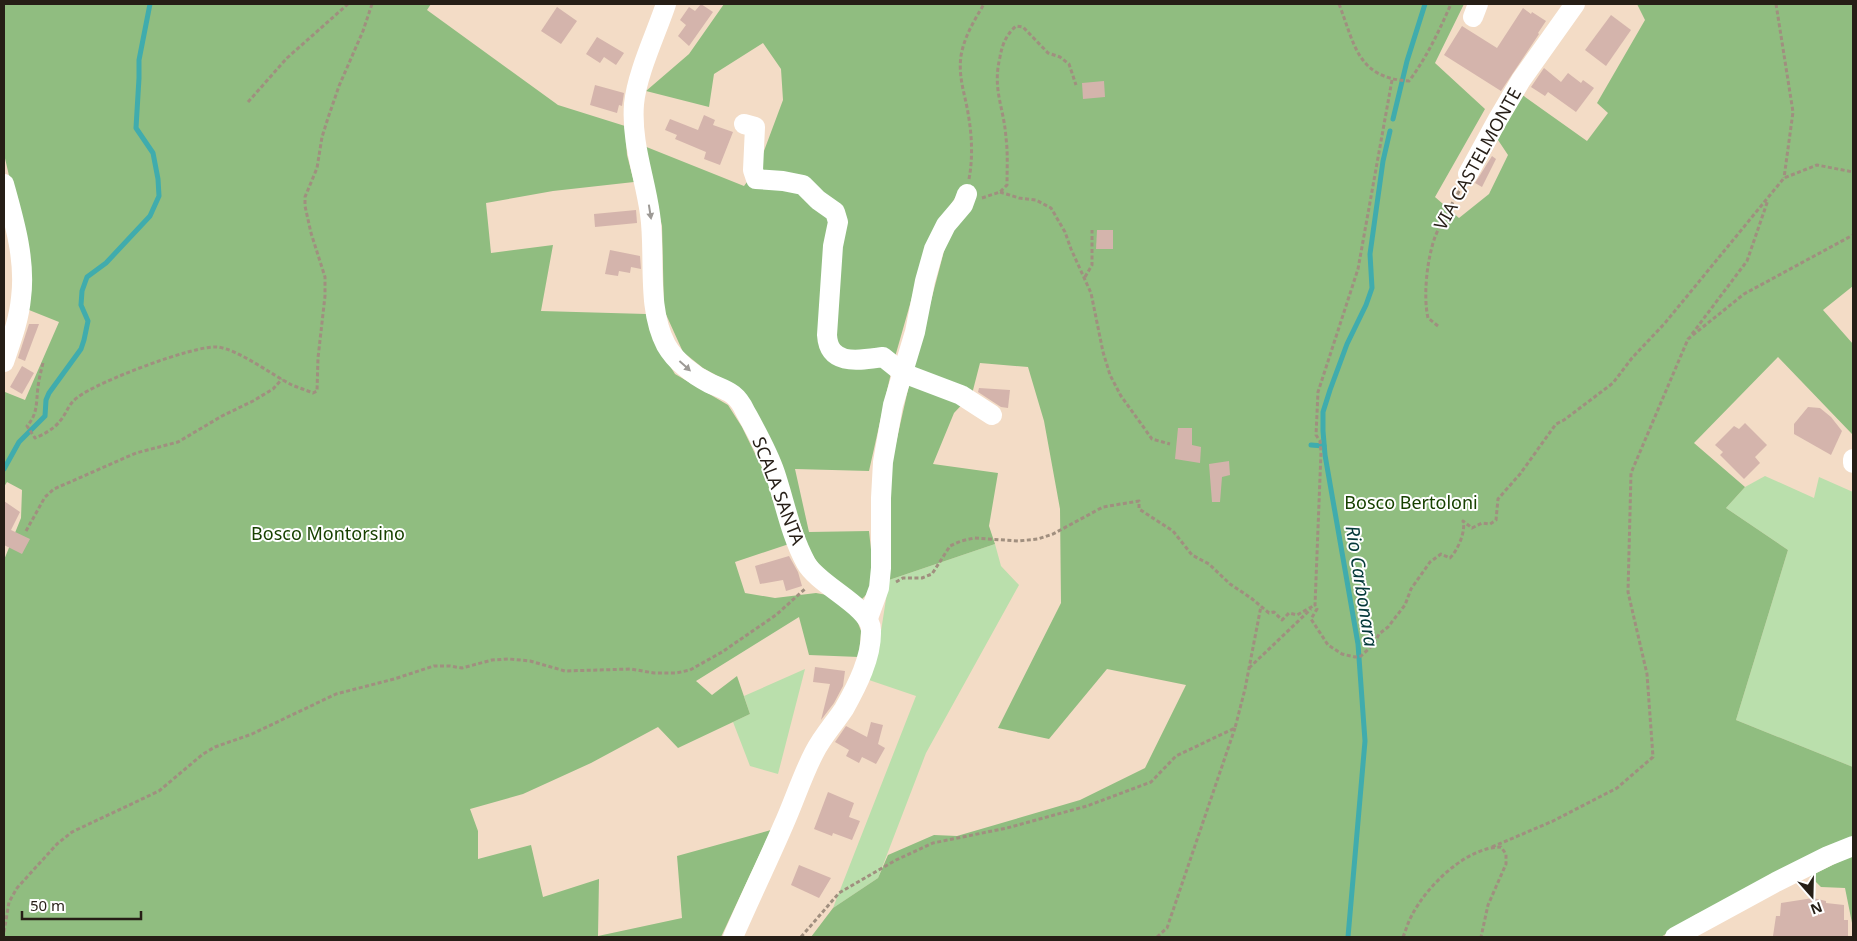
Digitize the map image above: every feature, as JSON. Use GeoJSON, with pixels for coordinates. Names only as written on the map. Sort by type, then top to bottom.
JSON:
{"type":"FeatureCollection","features":[{"type":"Feature","properties":{"kind":"street","name":"SCALA SANTA"},"geometry":{"type":"LineString","coordinates":[[666,4],[638,84],[634,104],[635,144],[650,213],[656,313],[662,335],[667,346],[688,370],[735,395],[744,409],[775,473],[790,523],[807,565],[818,578],[868,618]]}},
{"type":"Feature","properties":{"kind":"street","name":"VIA CASTELMONTE"},"geometry":{"type":"LineString","coordinates":[[1468,174],[1521,80],[1575,4]]}},
{"type":"Feature","properties":{"kind":"street"},"geometry":{"type":"LineString","coordinates":[[744,124],[755,127],[753,170],[756,180],[783,181],[803,185],[818,200],[835,212],[838,222],[831,269],[827,345],[832,352],[853,361],[883,357],[903,373],[961,395],[992,415]]}},
{"type":"Feature","properties":{"kind":"street"},"geometry":{"type":"LineString","coordinates":[[4,184],[17,233],[22,296],[17,322],[4,362]]}},
{"type":"Feature","properties":{"kind":"street"},"geometry":{"type":"LineString","coordinates":[[733,937],[783,826],[814,751],[844,709],[866,662],[872,628],[868,618],[879,588],[882,568],[881,498],[883,462],[893,405],[915,332],[925,281],[934,249],[946,225],[965,200]]}},
{"type":"Feature","properties":{"kind":"street"},"geometry":{"type":"LineString","coordinates":[[1675,937],[1776,882],[1828,856],[1853,846]]}},
{"type":"Feature","properties":{"kind":"path"},"geometry":{"type":"LineString","coordinates":[[248,102],[287,58],[348,4]]}},
{"type":"Feature","properties":{"kind":"path"},"geometry":{"type":"LineString","coordinates":[[43,363],[39,379],[36,412],[28,426],[35,438],[51,429],[60,421],[67,408],[77,397],[105,381],[200,348],[218,347],[313,393],[318,391],[318,358],[325,296],[325,277],[309,224],[305,197],[318,168],[322,137],[339,86],[363,31],[372,4]]}},
{"type":"Feature","properties":{"kind":"path"},"geometry":{"type":"LineString","coordinates":[[984,4],[968,32],[961,58],[961,84],[968,113],[971,145],[970,171],[965,200],[1000,192],[1019,198],[1036,200],[1051,208],[1065,232],[1091,293],[1102,352],[1110,375],[1121,396],[1152,439],[1170,444]]}},
{"type":"Feature","properties":{"kind":"path"},"geometry":{"type":"LineString","coordinates":[[1339,4],[1358,52],[1370,70],[1392,80],[1409,81],[1418,69],[1451,4]]}},
{"type":"Feature","properties":{"kind":"path"},"geometry":{"type":"LineString","coordinates":[[1392,80],[1358,269],[1318,392],[1316,435],[1320,441],[1321,452],[1317,609],[1310,619],[1328,645],[1342,654],[1354,657],[1361,656],[1388,627],[1405,605],[1411,589],[1430,562],[1441,554],[1450,558],[1455,554],[1465,527],[1463,521],[1472,528],[1482,523],[1490,524],[1496,520],[1498,499],[1520,474],[1556,424],[1613,383],[1784,178],[1793,112],[1776,4]]}},
{"type":"Feature","properties":{"kind":"path"},"geometry":{"type":"LineString","coordinates":[[1000,192],[1007,185],[1006,136],[996,79],[1002,46],[1010,32],[1016,26],[1023,27],[1048,54],[1060,57],[1069,64],[1076,85]]}},
{"type":"Feature","properties":{"kind":"path"},"geometry":{"type":"LineString","coordinates":[[1784,178],[1817,165],[1853,172]]}},
{"type":"Feature","properties":{"kind":"path","name":"VIA CASTELMONTE"},"geometry":{"type":"LineString","coordinates":[[1438,326],[1428,318],[1425,305],[1429,265],[1435,238],[1468,174]]}},
{"type":"Feature","properties":{"kind":"path"},"geometry":{"type":"LineString","coordinates":[[1403,937],[1412,915],[1431,888],[1452,867],[1472,855],[1553,821],[1617,788],[1653,757],[1648,674],[1628,592],[1631,473],[1688,339],[1746,261],[1770,196]]}},
{"type":"Feature","properties":{"kind":"path"},"geometry":{"type":"LineString","coordinates":[[1085,278],[1092,264],[1092,230]]}},
{"type":"Feature","properties":{"kind":"path"},"geometry":{"type":"LineString","coordinates":[[1688,339],[1744,294],[1853,235]]}},
{"type":"Feature","properties":{"kind":"path"},"geometry":{"type":"LineString","coordinates":[[26,531],[45,497],[54,490],[136,453],[178,442],[273,389],[282,379]]}},
{"type":"Feature","properties":{"kind":"path"},"geometry":{"type":"LineString","coordinates":[[879,588],[903,578],[922,578],[932,574],[950,546],[961,541],[974,538],[1018,541],[1038,540],[1103,507],[1139,501],[1140,510],[1172,531],[1192,555],[1209,564],[1230,584],[1269,613],[1274,612],[1282,620],[1290,613],[1296,616],[1316,605]]}},
{"type":"Feature","properties":{"kind":"path"},"geometry":{"type":"LineString","coordinates":[[4,932],[9,902],[17,888],[57,844],[72,832],[159,791],[203,754],[215,747],[252,734],[336,694],[394,679],[434,666],[462,668],[492,660],[530,661],[565,671],[631,669],[654,673],[676,673],[690,670],[722,652],[776,615],[818,578]]}},
{"type":"Feature","properties":{"kind":"path"},"geometry":{"type":"LineString","coordinates":[[1249,668],[1316,605]]}},
{"type":"Feature","properties":{"kind":"path"},"geometry":{"type":"LineString","coordinates":[[1157,937],[1167,928],[1235,728],[1262,606]]}},
{"type":"Feature","properties":{"kind":"path"},"geometry":{"type":"LineString","coordinates":[[801,937],[839,893],[880,868],[933,843],[1008,828],[1087,806],[1151,782],[1176,756],[1235,728]]}},
{"type":"Feature","properties":{"kind":"path"},"geometry":{"type":"LineString","coordinates":[[1481,937],[1488,906],[1506,864],[1506,854],[1501,847],[1492,847]]}},
{"type":"Feature","properties":{"kind":"green space","name":"Bosco Montorsino"},"geometry":{"type":"Polygon","coordinates":[[[4,4],[431,4],[427,10],[558,105],[625,126],[627,155],[634,182],[553,191],[486,203],[491,253],[553,245],[541,311],[646,314],[660,350],[675,374],[728,405],[742,427],[766,476],[789,544],[735,562],[745,593],[775,598],[816,593],[827,595],[855,615],[861,631],[859,657],[809,655],[799,617],[696,681],[712,695],[737,676],[750,714],[678,748],[658,727],[591,763],[523,794],[470,809],[478,831],[478,859],[531,845],[543,897],[599,879],[598,936],[682,918],[677,856],[771,830],[721,937],[4,937],[4,560],[21,518],[22,490],[7,482],[4,487],[4,395],[5,392],[25,400],[59,322],[29,310],[26,249],[4,154],[4,4]]]}},
{"type":"Feature","properties":{"kind":"green space","name":"Bosco Bertoloni"},"geometry":{"type":"Polygon","coordinates":[[[724,4],[1464,4],[1435,63],[1485,109],[1435,197],[1459,218],[1489,194],[1508,155],[1496,137],[1521,94],[1587,141],[1608,113],[1597,103],[1645,20],[1637,4],[1853,4],[1853,286],[1823,310],[1853,344],[1853,432],[1852,434],[1778,357],[1694,443],[1745,487],[1726,508],[1788,550],[1736,720],[1853,767],[1853,840],[1695,915],[1661,937],[811,937],[833,908],[878,878],[888,855],[934,835],[957,836],[1080,800],[1145,768],[1186,685],[1107,669],[1049,739],[998,728],[1061,603],[1060,509],[1044,421],[1028,367],[980,363],[972,394],[954,413],[933,464],[998,473],[989,526],[995,544],[889,580],[891,465],[909,385],[960,190],[928,241],[893,364],[869,471],[795,469],[809,532],[869,531],[873,568],[870,591],[862,599],[823,571],[804,542],[725,380],[703,368],[683,352],[664,310],[662,226],[644,146],[744,186],[758,167],[783,100],[781,69],[763,43],[714,74],[709,107],[646,91],[689,54],[724,4]]]}},
{"type":"Feature","properties":{"kind":"green space"},"geometry":{"type":"Polygon","coordinates":[[[1765,476],[1814,498],[1819,477],[1853,492],[1853,767],[1736,720],[1788,550],[1726,508],[1745,487],[1765,476]]]}},
{"type":"Feature","properties":{"kind":"green space"},"geometry":{"type":"Polygon","coordinates":[[[995,544],[1001,566],[1019,585],[926,753],[878,878],[833,908],[916,696],[869,680],[879,644],[889,580],[995,544]]]}},
{"type":"Feature","properties":{"kind":"green space"},"geometry":{"type":"Polygon","coordinates":[[[805,669],[778,774],[750,766],[733,722],[750,714],[744,696],[805,669]]]}},
{"type":"Feature","properties":{"kind":"green space"},"geometry":{"type":"Polygon","coordinates":[[[1853,855],[1853,928],[1845,888],[1821,887],[1810,876],[1853,855]]]}},
{"type":"Feature","properties":{"kind":"building"},"geometry":{"type":"Polygon","coordinates":[[[701,4],[713,12],[689,46],[678,36],[686,25],[680,20],[689,7],[695,11],[701,4]]]}},
{"type":"Feature","properties":{"kind":"building"},"geometry":{"type":"Polygon","coordinates":[[[557,7],[577,21],[561,44],[541,31],[557,7]]]}},
{"type":"Feature","properties":{"kind":"building"},"geometry":{"type":"Polygon","coordinates":[[[1523,8],[1546,21],[1501,91],[1444,55],[1462,26],[1497,48],[1523,8]]]}},
{"type":"Feature","properties":{"kind":"building"},"geometry":{"type":"Polygon","coordinates":[[[1611,15],[1631,30],[1606,66],[1585,50],[1611,15]]]}},
{"type":"Feature","properties":{"kind":"building"},"geometry":{"type":"Polygon","coordinates":[[[597,37],[624,53],[616,65],[604,57],[600,63],[586,54],[597,37]]]}},
{"type":"Feature","properties":{"kind":"building"},"geometry":{"type":"Polygon","coordinates":[[[1544,68],[1561,82],[1568,73],[1581,83],[1583,80],[1594,88],[1576,112],[1548,92],[1545,96],[1531,87],[1544,68]]]}},
{"type":"Feature","properties":{"kind":"building"},"geometry":{"type":"Polygon","coordinates":[[[1104,81],[1105,97],[1083,99],[1082,83],[1104,81]]]}},
{"type":"Feature","properties":{"kind":"building"},"geometry":{"type":"Polygon","coordinates":[[[595,85],[624,93],[622,106],[619,105],[617,113],[590,105],[595,85]]]}},
{"type":"Feature","properties":{"kind":"building"},"geometry":{"type":"Polygon","coordinates":[[[704,115],[715,120],[713,125],[733,132],[720,165],[704,159],[706,152],[675,139],[677,135],[665,130],[670,119],[698,130],[704,115]]]}},
{"type":"Feature","properties":{"kind":"building"},"geometry":{"type":"Polygon","coordinates":[[[1492,156],[1496,159],[1482,187],[1475,183],[1492,156]]]}},
{"type":"Feature","properties":{"kind":"building"},"geometry":{"type":"Polygon","coordinates":[[[636,210],[637,223],[595,227],[594,214],[636,210]]]}},
{"type":"Feature","properties":{"kind":"building"},"geometry":{"type":"Polygon","coordinates":[[[1097,230],[1113,230],[1113,249],[1096,249],[1097,230]]]}},
{"type":"Feature","properties":{"kind":"building"},"geometry":{"type":"Polygon","coordinates":[[[610,250],[640,256],[641,269],[631,267],[630,273],[619,271],[618,276],[605,274],[610,250]]]}},
{"type":"Feature","properties":{"kind":"building"},"geometry":{"type":"Polygon","coordinates":[[[29,324],[39,324],[25,361],[18,358],[29,324]]]}},
{"type":"Feature","properties":{"kind":"building"},"geometry":{"type":"Polygon","coordinates":[[[22,366],[34,373],[22,394],[10,387],[22,366]]]}},
{"type":"Feature","properties":{"kind":"building"},"geometry":{"type":"Polygon","coordinates":[[[979,388],[1010,390],[1008,408],[1001,407],[978,392],[979,388]]]}},
{"type":"Feature","properties":{"kind":"building"},"geometry":{"type":"Polygon","coordinates":[[[1808,407],[1820,408],[1831,417],[1842,431],[1831,455],[1794,434],[1794,424],[1808,407]]]}},
{"type":"Feature","properties":{"kind":"building"},"geometry":{"type":"Polygon","coordinates":[[[1745,423],[1767,445],[1755,457],[1760,463],[1744,479],[1720,455],[1723,452],[1715,445],[1734,426],[1739,429],[1745,423]]]}},
{"type":"Feature","properties":{"kind":"building"},"geometry":{"type":"Polygon","coordinates":[[[1178,428],[1192,428],[1192,445],[1201,447],[1200,463],[1175,459],[1178,428]]]}},
{"type":"Feature","properties":{"kind":"building"},"geometry":{"type":"Polygon","coordinates":[[[1229,461],[1230,475],[1222,477],[1220,502],[1212,502],[1209,464],[1229,461]]]}},
{"type":"Feature","properties":{"kind":"building"},"geometry":{"type":"Polygon","coordinates":[[[4,501],[20,512],[11,530],[30,539],[22,554],[4,545],[4,501]]]}},
{"type":"Feature","properties":{"kind":"building"},"geometry":{"type":"Polygon","coordinates":[[[789,556],[798,572],[802,586],[786,591],[783,580],[760,584],[755,566],[789,556]]]}},
{"type":"Feature","properties":{"kind":"building"},"geometry":{"type":"Polygon","coordinates":[[[815,667],[845,671],[843,686],[834,703],[821,720],[830,684],[813,682],[815,667]]]}},
{"type":"Feature","properties":{"kind":"building"},"geometry":{"type":"Polygon","coordinates":[[[871,722],[883,725],[878,744],[885,748],[876,764],[862,757],[859,763],[846,756],[849,750],[835,742],[846,726],[867,737],[871,722]]]}},
{"type":"Feature","properties":{"kind":"building"},"geometry":{"type":"Polygon","coordinates":[[[828,792],[854,803],[849,817],[860,821],[852,840],[833,833],[832,836],[814,829],[828,792]]]}},
{"type":"Feature","properties":{"kind":"building"},"geometry":{"type":"Polygon","coordinates":[[[799,865],[831,878],[819,898],[791,885],[799,865]]]}},
{"type":"Feature","properties":{"kind":"building"},"geometry":{"type":"Polygon","coordinates":[[[1813,898],[1826,901],[1826,903],[1844,905],[1844,920],[1848,920],[1848,937],[1773,936],[1776,916],[1780,916],[1781,903],[1813,898]]]}},
{"type":"Feature","properties":{"kind":"waterway"},"geometry":{"type":"LineString","coordinates":[[4,469],[19,442],[45,416],[46,400],[49,393],[81,349],[88,321],[81,305],[82,291],[87,277],[106,263],[150,216],[159,196],[153,153],[136,128],[139,60],[150,4]]}},
{"type":"Feature","properties":{"kind":"waterway","name":"Rio Carbonara"},"geometry":{"type":"LineString","coordinates":[[1393,119],[1407,61],[1425,4]]}},
{"type":"Feature","properties":{"kind":"waterway","name":"Rio Carbonara"},"geometry":{"type":"LineString","coordinates":[[1348,937],[1365,741],[1358,644],[1325,455],[1323,412],[1347,344],[1372,288],[1370,254],[1383,161],[1390,131]]}},
{"type":"Feature","properties":{"kind":"waterway"},"geometry":{"type":"LineString","coordinates":[[1311,445],[1324,446]]}}]}
